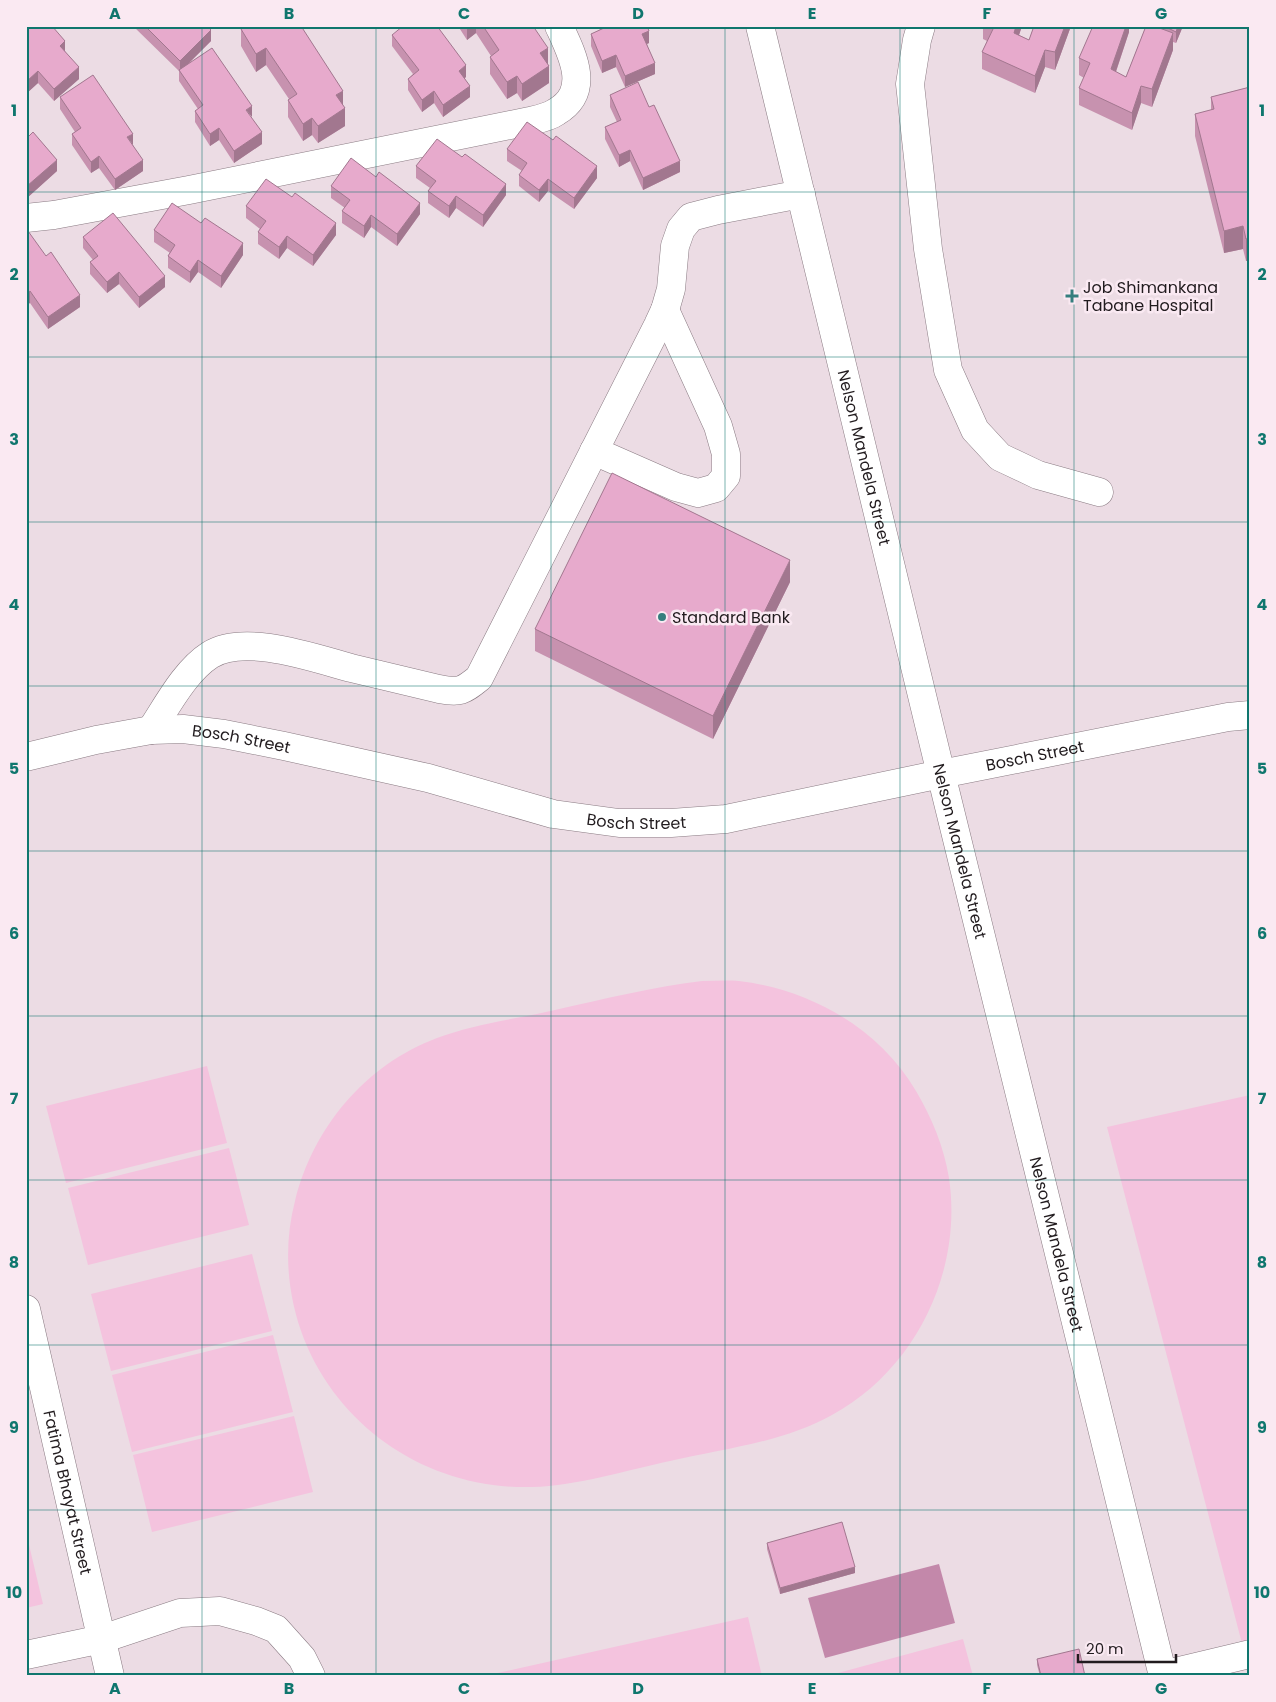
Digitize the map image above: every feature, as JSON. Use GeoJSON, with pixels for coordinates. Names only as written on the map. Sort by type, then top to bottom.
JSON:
{"type":"FeatureCollection","features":[{"type":"Feature","properties":{"kind":"street"},"geometry":{"type":"LineString","coordinates":[[26,218],[54,215],[209,186],[530,121],[556,113],[569,101],[577,86],[576,67],[559,26]]}},
{"type":"Feature","properties":{"kind":"street","name":"Nelson Mandela Street"},"geometry":{"type":"LineString","coordinates":[[760,26],[1162,1675]]}},
{"type":"Feature","properties":{"kind":"street"},"geometry":{"type":"LineString","coordinates":[[921,26],[910,84],[928,250],[948,370],[975,430],[1000,457],[1038,475],[1099,492]]}},
{"type":"Feature","properties":{"kind":"street"},"geometry":{"type":"LineString","coordinates":[[150,730],[192,670],[211,654],[233,647],[286,650],[440,689],[452,691],[466,689],[479,678],[664,310],[671,289],[675,246],[681,229],[691,217],[801,194]]}},
{"type":"Feature","properties":{"kind":"street"},"geometry":{"type":"LineString","coordinates":[[594,450],[676,487],[698,493],[716,488],[726,476],[726,454],[718,426],[664,310]]}},
{"type":"Feature","properties":{"kind":"street","name":"Bosch Street"},"geometry":{"type":"LineString","coordinates":[[26,756],[150,730],[191,730],[276,744],[428,778],[553,814],[619,823],[671,823],[726,819],[1228,717],[1250,716]]}},
{"type":"Feature","properties":{"kind":"street","name":"Fatima Bhayat Street"},"geometry":{"type":"LineString","coordinates":[[26,1309],[110,1676]]}},
{"type":"Feature","properties":{"kind":"street"},"geometry":{"type":"LineString","coordinates":[[26,1655],[102,1639],[180,1613],[220,1612],[256,1621],[276,1629],[302,1658],[311,1676]]}},
{"type":"Feature","properties":{"kind":"street"},"geometry":{"type":"LineString","coordinates":[[1162,1675],[1250,1654]]}},
{"type":"Feature","properties":{"kind":"shaded area"},"geometry":{"type":"Polygon","coordinates":[[[702,981],[739,981],[766,985],[817,1003],[863,1031],[901,1069],[916,1091],[941,1144],[949,1178],[951,1213],[948,1248],[940,1282],[927,1315],[909,1345],[887,1372],[861,1396],[832,1415],[794,1432],[753,1444],[584,1481],[532,1487],[495,1485],[460,1478],[426,1466],[395,1449],[366,1427],[341,1402],[320,1372],[304,1339],[294,1305],[288,1253],[291,1218],[303,1174],[329,1124],[365,1082],[411,1050],[437,1038],[495,1022],[646,990],[702,981]]]}},
{"type":"Feature","properties":{"kind":"shaded area"},"geometry":{"type":"Polygon","coordinates":[[[207,1066],[227,1143],[66,1183],[46,1106],[207,1066]]]}},
{"type":"Feature","properties":{"kind":"shaded area"},"geometry":{"type":"Polygon","coordinates":[[[1250,1095],[1250,1674],[1107,1127],[1250,1095]]]}},
{"type":"Feature","properties":{"kind":"shaded area"},"geometry":{"type":"Polygon","coordinates":[[[229,1148],[249,1225],[88,1265],[68,1188],[229,1148]]]}},
{"type":"Feature","properties":{"kind":"shaded area"},"geometry":{"type":"Polygon","coordinates":[[[252,1254],[272,1331],[111,1371],[91,1294],[252,1254]]]}},
{"type":"Feature","properties":{"kind":"shaded area"},"geometry":{"type":"Polygon","coordinates":[[[273,1335],[293,1412],[132,1452],[112,1375],[273,1335]]]}},
{"type":"Feature","properties":{"kind":"shaded area"},"geometry":{"type":"Polygon","coordinates":[[[294,1416],[313,1492],[152,1532],[133,1455],[294,1416]]]}},
{"type":"Feature","properties":{"kind":"shaded area"},"geometry":{"type":"Polygon","coordinates":[[[26,1532],[43,1604],[26,1608],[26,1532]]]}},
{"type":"Feature","properties":{"kind":"shaded area"},"geometry":{"type":"Polygon","coordinates":[[[939,1564],[955,1623],[825,1658],[808,1598],[939,1564]]]}},
{"type":"Feature","properties":{"kind":"shaded area"},"geometry":{"type":"Polygon","coordinates":[[[748,1617],[762,1676],[484,1676],[748,1617]]]}},
{"type":"Feature","properties":{"kind":"shaded area"},"geometry":{"type":"Polygon","coordinates":[[[963,1639],[973,1676],[827,1676],[963,1639]]]}},
{"type":"Feature","properties":{"kind":"building"},"geometry":{"type":"Polygon","coordinates":[[[26,26],[52,26],[65,41],[60,46],[79,67],[54,89],[38,71],[26,80],[26,26]]]}},
{"type":"Feature","properties":{"kind":"building"},"geometry":{"type":"Polygon","coordinates":[[[145,26],[207,26],[211,30],[180,61],[145,26]]]}},
{"type":"Feature","properties":{"kind":"building"},"geometry":{"type":"Polygon","coordinates":[[[245,26],[301,26],[343,91],[336,95],[345,108],[318,126],[312,118],[303,124],[288,100],[297,94],[266,48],[256,54],[241,29],[245,26]]]}},
{"type":"Feature","properties":{"kind":"building"},"geometry":{"type":"Polygon","coordinates":[[[403,26],[437,26],[466,65],[459,71],[470,86],[443,105],[434,91],[422,100],[408,79],[419,70],[392,35],[403,26]]]}},
{"type":"Feature","properties":{"kind":"building"},"geometry":{"type":"Polygon","coordinates":[[[483,26],[533,26],[548,48],[540,53],[549,66],[522,84],[517,76],[507,82],[490,57],[499,50],[483,26]]]}},
{"type":"Feature","properties":{"kind":"building"},"geometry":{"type":"Polygon","coordinates":[[[604,26],[647,26],[649,31],[642,34],[655,63],[625,76],[616,55],[602,61],[591,34],[604,28],[604,26]]]}},
{"type":"Feature","properties":{"kind":"building"},"geometry":{"type":"Polygon","coordinates":[[[993,26],[1016,26],[1014,33],[1029,40],[1034,26],[1065,26],[1055,52],[1045,50],[1035,76],[982,52],[993,26]]]}},
{"type":"Feature","properties":{"kind":"building"},"geometry":{"type":"Polygon","coordinates":[[[1093,26],[1126,26],[1111,69],[1126,77],[1146,26],[1154,26],[1173,33],[1152,89],[1141,86],[1132,113],[1079,88],[1090,63],[1079,58],[1093,26]]]}},
{"type":"Feature","properties":{"kind":"building"},"geometry":{"type":"Polygon","coordinates":[[[1164,26],[1178,26],[1176,32],[1164,26]]]}},
{"type":"Feature","properties":{"kind":"building"},"geometry":{"type":"Polygon","coordinates":[[[212,48],[252,106],[246,110],[262,132],[234,151],[219,128],[210,134],[195,111],[203,105],[179,70],[212,48]]]}},
{"type":"Feature","properties":{"kind":"building"},"geometry":{"type":"Polygon","coordinates":[[[93,75],[133,134],[127,137],[143,160],[115,179],[99,156],[91,162],[72,134],[81,128],[60,97],[93,75]]]}},
{"type":"Feature","properties":{"kind":"building"},"geometry":{"type":"Polygon","coordinates":[[[638,82],[649,107],[654,105],[680,161],[643,178],[630,150],[619,155],[605,127],[621,120],[610,95],[638,82]]]}},
{"type":"Feature","properties":{"kind":"building"},"geometry":{"type":"Polygon","coordinates":[[[1250,87],[1250,238],[1246,239],[1243,226],[1224,231],[1195,114],[1214,109],[1211,97],[1250,87]]]}},
{"type":"Feature","properties":{"kind":"building"},"geometry":{"type":"Polygon","coordinates":[[[527,122],[553,140],[556,136],[597,166],[574,198],[548,179],[539,190],[519,175],[527,163],[507,149],[527,122]]]}},
{"type":"Feature","properties":{"kind":"building"},"geometry":{"type":"Polygon","coordinates":[[[33,132],[57,160],[27,186],[26,136],[28,137],[33,132]]]}},
{"type":"Feature","properties":{"kind":"building"},"geometry":{"type":"Polygon","coordinates":[[[437,139],[462,157],[465,154],[506,184],[483,215],[456,196],[449,206],[428,191],[436,181],[416,166],[437,139]]]}},
{"type":"Feature","properties":{"kind":"building"},"geometry":{"type":"Polygon","coordinates":[[[351,158],[376,177],[379,172],[420,203],[397,234],[371,215],[364,226],[342,211],[350,200],[331,186],[351,158]]]}},
{"type":"Feature","properties":{"kind":"building"},"geometry":{"type":"Polygon","coordinates":[[[266,179],[292,197],[295,193],[336,223],[313,255],[287,236],[279,247],[258,232],[266,221],[246,206],[266,179]]]}},
{"type":"Feature","properties":{"kind":"building"},"geometry":{"type":"Polygon","coordinates":[[[172,203],[201,223],[205,218],[243,243],[221,276],[198,260],[190,272],[168,256],[175,245],[154,230],[172,203]]]}},
{"type":"Feature","properties":{"kind":"building"},"geometry":{"type":"Polygon","coordinates":[[[113,213],[165,276],[139,297],[119,272],[107,282],[90,262],[98,256],[83,237],[113,213]]]}},
{"type":"Feature","properties":{"kind":"building"},"geometry":{"type":"Polygon","coordinates":[[[28,231],[46,256],[51,252],[80,295],[48,317],[30,291],[26,294],[26,232],[28,231]]]}},
{"type":"Feature","properties":{"kind":"building","name":"Standard Bank"},"geometry":{"type":"Polygon","coordinates":[[[612,473],[790,560],[713,716],[535,629],[612,473]]]}},
{"type":"Feature","properties":{"kind":"building"},"geometry":{"type":"Polygon","coordinates":[[[842,1522],[855,1567],[780,1588],[767,1543],[842,1522]]]}},
{"type":"Feature","properties":{"kind":"building"},"geometry":{"type":"Polygon","coordinates":[[[1079,1649],[1085,1676],[1041,1676],[1037,1659],[1079,1649]]]}},
{"type":"Feature","properties":{"kind":"place","name":"Job Shimankana Tabane Hospital"},"geometry":{"type":"Point","coordinates":[1072,296]}},
{"type":"Feature","properties":{"kind":"place","name":"Standard Bank"},"geometry":{"type":"Point","coordinates":[662,617]}}]}
